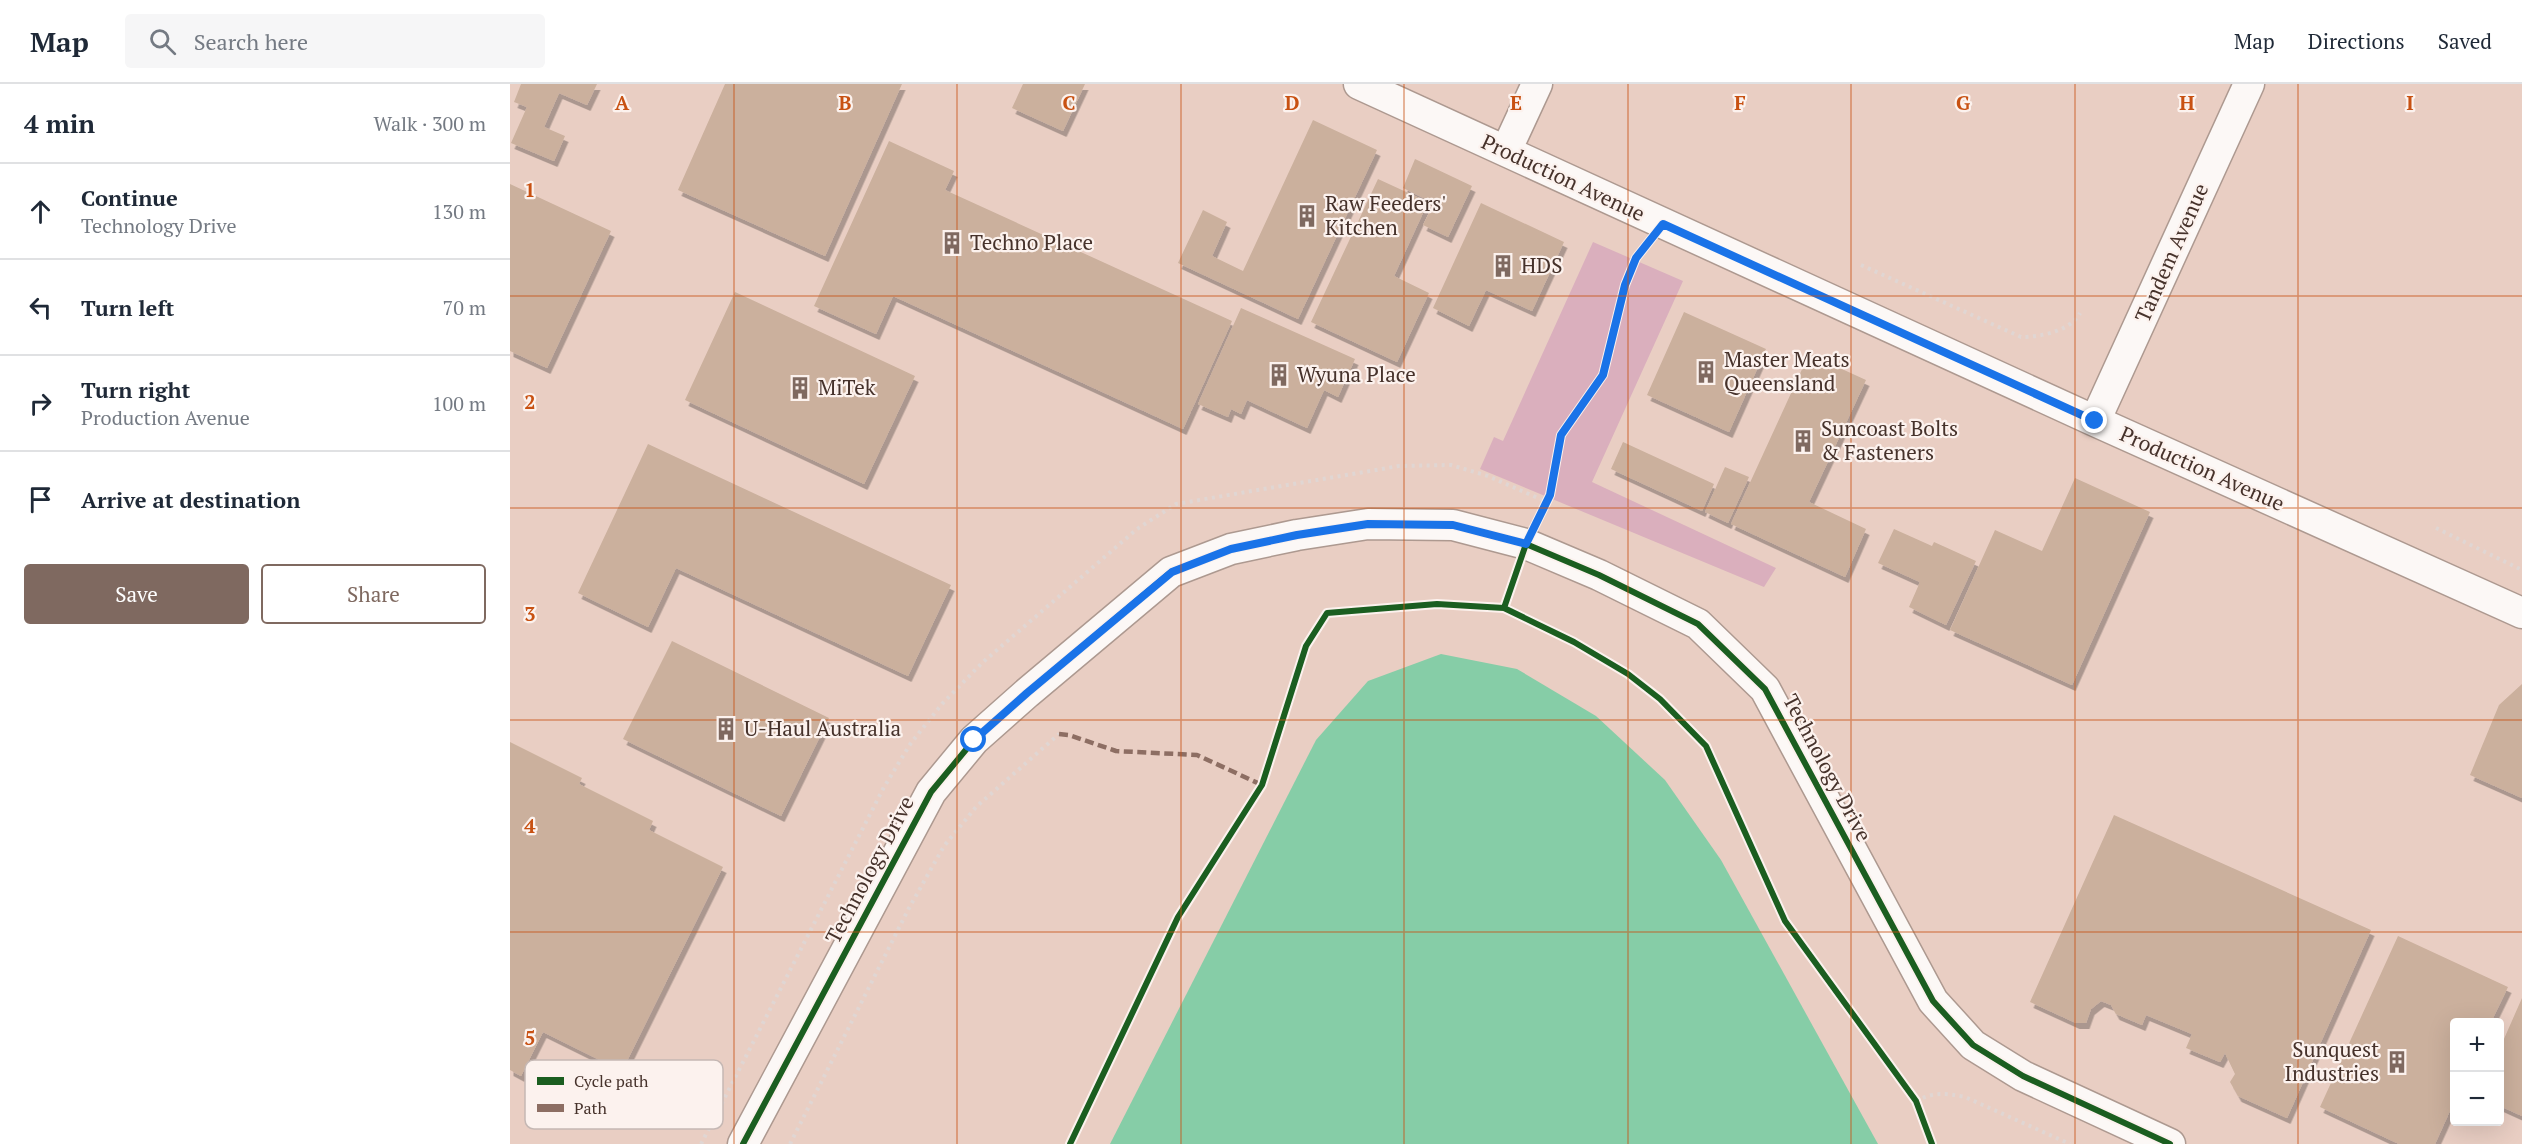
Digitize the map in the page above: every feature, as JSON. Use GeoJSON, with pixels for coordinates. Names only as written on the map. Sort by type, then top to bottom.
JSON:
{"type":"FeatureCollection","features":[{"type":"Feature","properties":{"kind":"street","name":"Production Avenue"},"geometry":{"type":"LineString","coordinates":[[1359,84],[2095,421],[2522,613]]}},
{"type":"Feature","properties":{"kind":"street"},"geometry":{"type":"LineString","coordinates":[[1506,151],[1537,84]]}},
{"type":"Feature","properties":{"kind":"street","name":"Tandem Avenue"},"geometry":{"type":"LineString","coordinates":[[2095,421],[2249,84]]}},
{"type":"Feature","properties":{"kind":"street","name":"Technology Drive"},"geometry":{"type":"LineString","coordinates":[[743,1144],[931,792],[974,740],[1172,572],[1231,549],[1297,535],[1368,524],[1453,525],[1526,544],[1599,574],[1698,624],[1765,689],[1933,1001],[1973,1045],[2023,1076],[2169,1144]]}},
{"type":"Feature","properties":{"kind":"path"},"geometry":{"type":"LineString","coordinates":[[1861,265],[2020,338],[2035,337],[2070,325],[2080,313]]}},
{"type":"Feature","properties":{"kind":"path"},"geometry":{"type":"LineString","coordinates":[[1526,544],[1550,495]]}},
{"type":"Feature","properties":{"kind":"path"},"geometry":{"type":"LineString","coordinates":[[2436,528],[2522,570]]}},
{"type":"Feature","properties":{"kind":"path"},"geometry":{"type":"LineString","coordinates":[[790,1144],[909,908],[944,846],[976,807],[1059,734]]}},
{"type":"Feature","properties":{"kind":"path"},"geometry":{"type":"LineString","coordinates":[[1909,1091],[1920,1112]]}},
{"type":"Feature","properties":{"kind":"path"},"geometry":{"type":"LineString","coordinates":[[1916,1101],[1930,1094],[1947,1094],[1965,1098],[2070,1144]]}},
{"type":"Feature","properties":{"kind":"shaded area"},"geometry":{"type":"Polygon","coordinates":[[[1593,242],[1683,281],[1592,482],[1776,568],[1764,587],[1480,469],[1494,437],[1503,441],[1593,242]]]}},
{"type":"Feature","properties":{"kind":"shaded area"},"geometry":{"type":"Polygon","coordinates":[[[1441,654],[1517,669],[1596,716],[1665,780],[1721,860],[1878,1144],[1110,1144],[1316,740],[1368,681],[1441,654]]]}},
{"type":"Feature","properties":{"kind":"building"},"geometry":{"type":"Polygon","coordinates":[[[521,84],[597,84],[587,105],[559,93],[544,127],[565,136],[554,161],[511,143],[527,107],[514,102],[521,84]]]}},
{"type":"Feature","properties":{"kind":"building"},"geometry":{"type":"Polygon","coordinates":[[[725,84],[902,84],[825,256],[678,190],[725,84]]]}},
{"type":"Feature","properties":{"kind":"building"},"geometry":{"type":"Polygon","coordinates":[[[1023,84],[1085,84],[1063,131],[1012,108],[1023,84]]]}},
{"type":"Feature","properties":{"kind":"building","name":"Raw Feeders' Kitchen"},"geometry":{"type":"Polygon","coordinates":[[[1313,120],[1377,150],[1298,319],[1178,263],[1203,210],[1227,222],[1212,256],[1243,271],[1313,120]]]}},
{"type":"Feature","properties":{"kind":"building","name":"Techno Place"},"geometry":{"type":"Polygon","coordinates":[[[889,141],[954,171],[945,190],[1232,321],[1183,429],[893,296],[876,334],[814,306],[889,141]]]}},
{"type":"Feature","properties":{"kind":"building"},"geometry":{"type":"Polygon","coordinates":[[[1415,159],[1472,186],[1448,237],[1423,225],[1434,203],[1403,188],[1415,159]]]}},
{"type":"Feature","properties":{"kind":"building"},"geometry":{"type":"Polygon","coordinates":[[[1378,179],[1428,202],[1394,276],[1429,293],[1397,362],[1311,322],[1378,179]]]}},
{"type":"Feature","properties":{"kind":"building"},"geometry":{"type":"Polygon","coordinates":[[[510,184],[611,231],[547,368],[510,351],[510,184]]]}},
{"type":"Feature","properties":{"kind":"building","name":"HDS"},"geometry":{"type":"Polygon","coordinates":[[[1481,203],[1564,242],[1532,311],[1486,290],[1469,326],[1433,308],[1481,203]]]}},
{"type":"Feature","properties":{"kind":"building","name":"MiTek"},"geometry":{"type":"Polygon","coordinates":[[[735,292],[915,376],[864,484],[685,400],[735,292]]]}},
{"type":"Feature","properties":{"kind":"building","name":"Wyuna Place"},"geometry":{"type":"Polygon","coordinates":[[[1241,308],[1355,359],[1338,397],[1324,390],[1307,428],[1247,400],[1241,414],[1231,409],[1228,417],[1198,404],[1241,308]]]}},
{"type":"Feature","properties":{"kind":"building","name":"Master Meats Queensland"},"geometry":{"type":"Polygon","coordinates":[[[1684,312],[1766,349],[1729,432],[1647,395],[1684,312]]]}},
{"type":"Feature","properties":{"kind":"building","name":"Suncoast Bolts & Fasteners"},"geometry":{"type":"Polygon","coordinates":[[[1809,354],[1866,380],[1809,502],[1866,529],[1845,577],[1731,524],[1809,354]]]}},
{"type":"Feature","properties":{"kind":"building"},"geometry":{"type":"Polygon","coordinates":[[[1623,442],[1714,484],[1702,511],[1611,469],[1623,442]]]}},
{"type":"Feature","properties":{"kind":"building"},"geometry":{"type":"Polygon","coordinates":[[[648,444],[951,585],[908,676],[676,568],[648,627],[578,593],[648,444]]]}},
{"type":"Feature","properties":{"kind":"building"},"geometry":{"type":"Polygon","coordinates":[[[1725,467],[1749,477],[1728,523],[1705,512],[1725,467]]]}},
{"type":"Feature","properties":{"kind":"building"},"geometry":{"type":"Polygon","coordinates":[[[2075,478],[2150,512],[2072,685],[1950,630],[1995,530],[2042,551],[2075,478]]]}},
{"type":"Feature","properties":{"kind":"building"},"geometry":{"type":"Polygon","coordinates":[[[1894,529],[1932,546],[1934,542],[1976,561],[1946,625],[1909,607],[1920,582],[1878,563],[1894,529]]]}},
{"type":"Feature","properties":{"kind":"building","name":"U-Haul Australia"},"geometry":{"type":"Polygon","coordinates":[[[672,641],[829,718],[781,816],[623,739],[672,641]]]}},
{"type":"Feature","properties":{"kind":"building"},"geometry":{"type":"Polygon","coordinates":[[[2522,684],[2522,798],[2470,775],[2499,705],[2522,684]]]}},
{"type":"Feature","properties":{"kind":"building"},"geometry":{"type":"Polygon","coordinates":[[[510,742],[582,778],[579,784],[653,821],[649,830],[723,867],[627,1060],[600,1060],[543,1032],[529,1060],[525,1060],[525,1068],[521,1076],[510,1070],[510,742]]]}},
{"type":"Feature","properties":{"kind":"building"},"geometry":{"type":"Polygon","coordinates":[[[2114,815],[2371,930],[2287,1118],[2238,1096],[2230,1082],[2235,1074],[2225,1053],[2220,1062],[2186,1048],[2192,1034],[2146,1015],[2142,1025],[2116,1014],[2111,1005],[2101,1001],[2091,1009],[2086,1023],[2076,1023],[2030,1002],[2114,815]]]}},
{"type":"Feature","properties":{"kind":"building","name":"Sunquest Industries"},"geometry":{"type":"Polygon","coordinates":[[[2398,936],[2508,987],[2493,1018],[2450,1018],[2450,1111],[2435,1144],[2399,1144],[2320,1107],[2398,936]]]}},
{"type":"Feature","properties":{"kind":"building"},"geometry":{"type":"Polygon","coordinates":[[[2522,998],[2522,1116],[2504,1108],[2504,1039],[2522,998]]]}},
{"type":"Feature","properties":{"kind":"marked path"},"geometry":{"type":"LineString","coordinates":[[1059,734],[1069,735],[1116,751],[1197,755],[1262,785]]}},
{"type":"Feature","properties":{"kind":"cycle path"},"geometry":{"type":"LineString","coordinates":[[1504,608],[1526,544],[1550,495],[1561,435],[1603,375],[1625,285],[1636,258],[1663,224]]}},
{"type":"Feature","properties":{"kind":"cycle path"},"geometry":{"type":"LineString","coordinates":[[743,1144],[931,792],[974,740],[1171,572],[1231,549],[1297,535],[1368,524],[1453,525],[1526,544],[1599,575],[1698,624],[1765,689],[1933,1001],[1973,1045],[2023,1076],[2170,1144]]}},
{"type":"Feature","properties":{"kind":"cycle path"},"geometry":{"type":"LineString","coordinates":[[1070,1144],[1178,917],[1262,785],[1306,646],[1327,613],[1437,604],[1504,608],[1574,642],[1628,674],[1660,699],[1706,746],[1785,921],[1916,1101],[1932,1144]]}},
{"type":"Feature","properties":{"kind":"place","name":"Raw Feeders' Kitchen"},"geometry":{"type":"Point","coordinates":[1307,216]}},
{"type":"Feature","properties":{"kind":"place","name":"Techno Place"},"geometry":{"type":"Point","coordinates":[952,243]}},
{"type":"Feature","properties":{"kind":"place","name":"HDS"},"geometry":{"type":"Point","coordinates":[1503,266]}},
{"type":"Feature","properties":{"kind":"place","name":"Master Meats Queensland"},"geometry":{"type":"Point","coordinates":[1706,372]}},
{"type":"Feature","properties":{"kind":"place","name":"Wyuna Place"},"geometry":{"type":"Point","coordinates":[1279,375]}},
{"type":"Feature","properties":{"kind":"place","name":"MiTek"},"geometry":{"type":"Point","coordinates":[800,388]}},
{"type":"Feature","properties":{"kind":"place","name":"Suncoast Bolts & Fasteners"},"geometry":{"type":"Point","coordinates":[1803,441]}},
{"type":"Feature","properties":{"kind":"place","name":"U-Haul Australia"},"geometry":{"type":"Point","coordinates":[726,729]}},
{"type":"Feature","properties":{"kind":"place","name":"Sunquest Industries"},"geometry":{"type":"Point","coordinates":[2397,1062]}},
{"type":"Feature","properties":{"kind":"route"},"geometry":{"type":"LineString","coordinates":[[974,740],[1172,572],[1231,549],[1297,535],[1368,524],[1453,525],[1526,544],[1550,495],[1561,435],[1603,375],[1625,285],[1636,258],[1663,224],[2095,421]]}}]}
